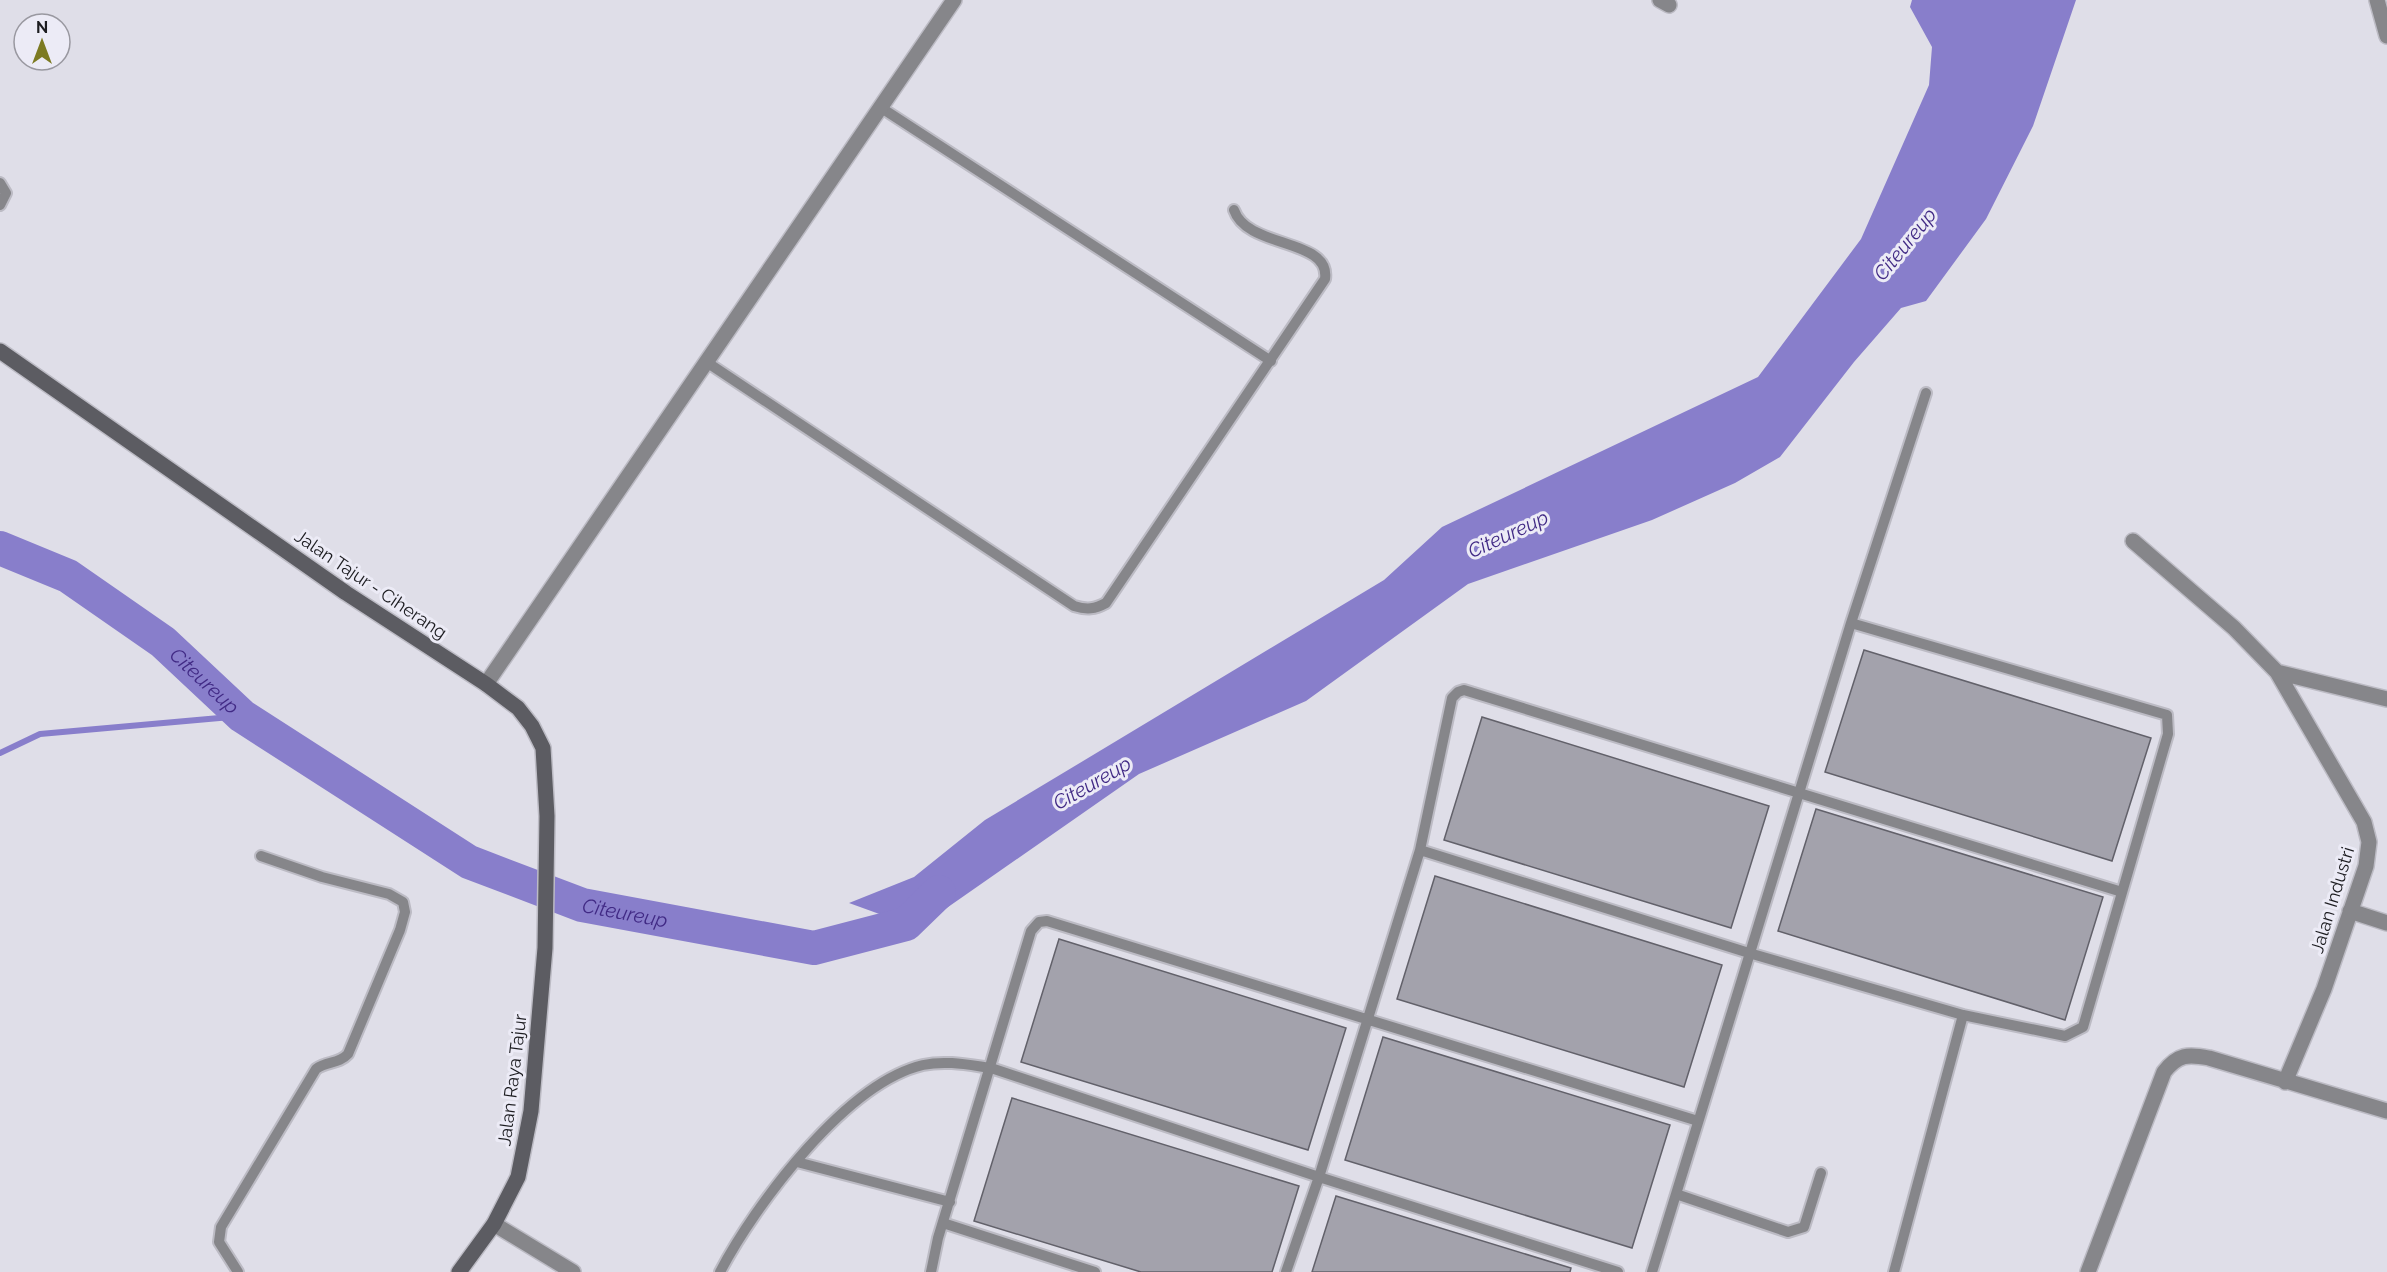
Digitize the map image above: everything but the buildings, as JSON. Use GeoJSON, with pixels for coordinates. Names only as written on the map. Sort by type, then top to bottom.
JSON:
{"type":"FeatureCollection","features":[{"type":"Feature","properties":{"kind":"main road","name":"Jalan Tajur - Ciherang"},"geometry":{"type":"LineString","coordinates":[[0,351],[346,592],[486,684],[518,708],[543,747],[547,816],[545,948]]}},
{"type":"Feature","properties":{"kind":"main road","name":"Jalan Raya Tajur"},"geometry":{"type":"LineString","coordinates":[[459,1272],[494,1224],[518,1177],[531,1111],[545,948]]}},
{"type":"Feature","properties":{"kind":"street"},"geometry":{"type":"LineString","coordinates":[[486,684],[708,363],[954,0]]}},
{"type":"Feature","properties":{"kind":"street"},"geometry":{"type":"LineString","coordinates":[[2377,0],[2387,36]]}},
{"type":"Feature","properties":{"kind":"street","name":"Jalan Industri"},"geometry":{"type":"LineString","coordinates":[[2133,541],[2235,628],[2277,672],[2364,822],[2368,853],[2324,989],[2285,1082]]}},
{"type":"Feature","properties":{"kind":"street"},"geometry":{"type":"LineString","coordinates":[[2277,672],[2387,699]]}},
{"type":"Feature","properties":{"kind":"street"},"geometry":{"type":"LineString","coordinates":[[2350,911],[2387,923]]}},
{"type":"Feature","properties":{"kind":"street"},"geometry":{"type":"LineString","coordinates":[[2088,1272],[2164,1072],[2171,1063],[2187,1054],[2387,1112]]}},
{"type":"Feature","properties":{"kind":"street"},"geometry":{"type":"LineString","coordinates":[[494,1224],[573,1272]]}},
{"type":"Feature","properties":{"kind":"lane"},"geometry":{"type":"LineString","coordinates":[[880,107],[1271,361]]}},
{"type":"Feature","properties":{"kind":"lane"},"geometry":{"type":"LineString","coordinates":[[0,183],[6,193],[0,205]]}},
{"type":"Feature","properties":{"kind":"lane"},"geometry":{"type":"LineString","coordinates":[[708,363],[1065,599],[1084,609],[1096,608],[1107,603],[1325,279],[1326,271],[1322,262],[1314,254],[1265,238],[1244,227],[1237,220],[1234,210]]}},
{"type":"Feature","properties":{"kind":"lane"},"geometry":{"type":"LineString","coordinates":[[1652,1272],[1851,623],[1926,393]]}},
{"type":"Feature","properties":{"kind":"lane"},"geometry":{"type":"LineString","coordinates":[[1420,850],[1749,953],[1963,1015],[2065,1036],[2075,1034],[2083,1027],[2168,734],[2167,714],[1851,623]]}},
{"type":"Feature","properties":{"kind":"lane"},"geometry":{"type":"LineString","coordinates":[[1286,1272],[1319,1178],[1366,1019],[1420,850],[1452,698],[1458,692],[1464,690],[2122,892]]}},
{"type":"Feature","properties":{"kind":"lane"},"geometry":{"type":"LineString","coordinates":[[238,1272],[219,1242],[220,1227],[315,1069],[323,1064],[343,1060],[348,1054],[400,930],[405,912],[403,902],[389,894],[322,877],[261,856]]}},
{"type":"Feature","properties":{"kind":"lane"},"geometry":{"type":"LineString","coordinates":[[931,1272],[943,1223],[1031,931],[1039,922],[1047,921],[1698,1121]]}},
{"type":"Feature","properties":{"kind":"lane"},"geometry":{"type":"LineString","coordinates":[[1894,1272],[1963,1015]]}},
{"type":"Feature","properties":{"kind":"lane"},"geometry":{"type":"LineString","coordinates":[[720,1272],[739,1236],[797,1162],[857,1101],[881,1082],[896,1075],[925,1065],[951,1063],[991,1068],[1319,1178],[1618,1272]]}},
{"type":"Feature","properties":{"kind":"lane"},"geometry":{"type":"LineString","coordinates":[[797,1162],[950,1202]]}},
{"type":"Feature","properties":{"kind":"lane"},"geometry":{"type":"LineString","coordinates":[[1676,1194],[1788,1233],[1804,1227],[1821,1173]]}},
{"type":"Feature","properties":{"kind":"lane"},"geometry":{"type":"LineString","coordinates":[[943,1223],[1095,1272]]}},
{"type":"Feature","properties":{"kind":"water"},"geometry":{"type":"Polygon","coordinates":[[[1912,0],[2076,0],[2033,126],[1986,219],[1926,301],[1901,308],[1854,362],[1780,457],[1735,483],[1652,520],[1468,584],[1306,701],[1139,774],[918,928],[849,903],[914,877],[985,820],[1384,580],[1442,527],[1758,377],[1861,239],[1929,85],[1932,47],[1910,7],[1912,0]]]}},
{"type":"Feature","properties":{"kind":"waterway","name":"Citeureup"},"geometry":{"type":"LineString","coordinates":[[0,548],[68,576],[163,642],[242,716],[469,862],[582,905],[814,948],[906,924],[939,892]]}},
{"type":"Feature","properties":{"kind":"waterway"},"geometry":{"type":"LineString","coordinates":[[0,753],[40,734],[242,716]]}}]}
